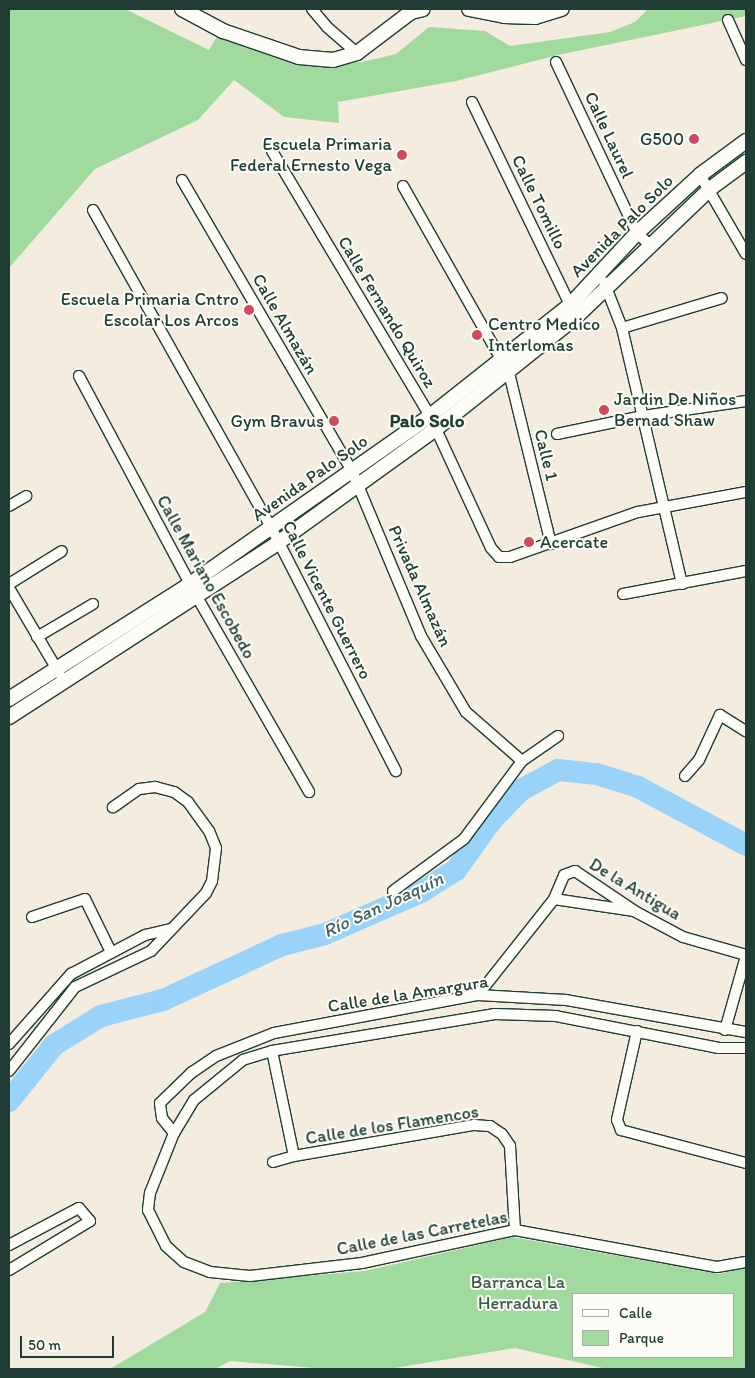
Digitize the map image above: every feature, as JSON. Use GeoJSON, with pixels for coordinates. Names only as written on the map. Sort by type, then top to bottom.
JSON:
{"type":"FeatureCollection","features":[{"type":"Feature","properties":{"kind":"main road"},"geometry":{"type":"LineString","coordinates":[[182,9],[223,31],[299,57],[333,60],[357,53],[411,12],[423,9]]}},
{"type":"Feature","properties":{"kind":"main road"},"geometry":{"type":"LineString","coordinates":[[469,9],[504,16],[535,17],[557,10]]}},
{"type":"Feature","properties":{"kind":"main road","name":"Avenida Palo Solo"},"geometry":{"type":"LineString","coordinates":[[604,280],[637,233],[700,175],[746,141]]}},
{"type":"Feature","properties":{"kind":"main road","name":"Avenida Palo Solo"},"geometry":{"type":"LineString","coordinates":[[9,699],[193,590],[279,542],[359,485],[433,422],[505,368],[573,311],[604,280],[650,245],[710,188],[746,162]]}},
{"type":"Feature","properties":{"kind":"main road","name":"Avenida Palo Solo"},"geometry":{"type":"LineString","coordinates":[[9,717],[64,682],[193,590],[272,529],[352,471],[433,422]]}},
{"type":"Feature","properties":{"kind":"street"},"geometry":{"type":"LineString","coordinates":[[312,9],[327,27],[357,53]]}},
{"type":"Feature","properties":{"kind":"street"},"geometry":{"type":"LineString","coordinates":[[519,9],[535,17]]}},
{"type":"Feature","properties":{"kind":"street"},"geometry":{"type":"LineString","coordinates":[[728,20],[746,60]]}},
{"type":"Feature","properties":{"kind":"street","name":"Calle Laurel"},"geometry":{"type":"LineString","coordinates":[[556,62],[637,233],[650,245]]}},
{"type":"Feature","properties":{"kind":"street","name":"Calle Tomillo"},"geometry":{"type":"LineString","coordinates":[[472,102],[573,311]]}},
{"type":"Feature","properties":{"kind":"street","name":"Calle Fernando Quiroz"},"geometry":{"type":"LineString","coordinates":[[272,151],[433,422],[491,548],[499,557],[510,558],[551,544]]}},
{"type":"Feature","properties":{"kind":"street"},"geometry":{"type":"LineString","coordinates":[[700,175],[710,188],[746,254]]}},
{"type":"Feature","properties":{"kind":"street","name":"Calle Almazán"},"geometry":{"type":"LineString","coordinates":[[182,180],[359,485]]}},
{"type":"Feature","properties":{"kind":"street","name":"Calle 1"},"geometry":{"type":"LineString","coordinates":[[403,186],[505,368],[551,544]]}},
{"type":"Feature","properties":{"kind":"street","name":"Calle Vicente Guerrero"},"geometry":{"type":"LineString","coordinates":[[93,210],[272,529],[396,770]]}},
{"type":"Feature","properties":{"kind":"street"},"geometry":{"type":"LineString","coordinates":[[604,280],[622,328],[666,507],[682,584]]}},
{"type":"Feature","properties":{"kind":"street"},"geometry":{"type":"LineString","coordinates":[[622,328],[722,298]]}},
{"type":"Feature","properties":{"kind":"street","name":"Calle Mariano Escobedo"},"geometry":{"type":"LineString","coordinates":[[79,376],[193,590],[309,792]]}},
{"type":"Feature","properties":{"kind":"street"},"geometry":{"type":"LineString","coordinates":[[557,434],[643,416],[746,401]]}},
{"type":"Feature","properties":{"kind":"street","name":"Privada Almazán"},"geometry":{"type":"LineString","coordinates":[[359,485],[421,636],[466,712],[522,761]]}},
{"type":"Feature","properties":{"kind":"street"},"geometry":{"type":"LineString","coordinates":[[551,544],[638,512],[746,492]]}},
{"type":"Feature","properties":{"kind":"street"},"geometry":{"type":"LineString","coordinates":[[9,506],[26,496]]}},
{"type":"Feature","properties":{"kind":"street"},"geometry":{"type":"LineString","coordinates":[[62,552],[9,586],[64,682]]}},
{"type":"Feature","properties":{"kind":"street"},"geometry":{"type":"LineString","coordinates":[[622,594],[746,571]]}},
{"type":"Feature","properties":{"kind":"street"},"geometry":{"type":"LineString","coordinates":[[37,637],[93,604]]}},
{"type":"Feature","properties":{"kind":"street"},"geometry":{"type":"LineString","coordinates":[[685,776],[699,760],[720,715],[746,731]]}},
{"type":"Feature","properties":{"kind":"street"},"geometry":{"type":"LineString","coordinates":[[393,891],[464,839],[522,761],[558,736]]}},
{"type":"Feature","properties":{"kind":"street"},"geometry":{"type":"LineString","coordinates":[[9,1071],[75,987],[151,951],[206,893],[212,881],[216,848],[209,831],[188,802],[174,792],[155,787],[139,789],[112,807]]}},
{"type":"Feature","properties":{"kind":"street","name":"De la Antigua"},"geometry":{"type":"LineString","coordinates":[[554,899],[564,875],[575,871],[584,875],[636,912],[683,937],[746,955]]}},
{"type":"Feature","properties":{"kind":"street"},"geometry":{"type":"LineString","coordinates":[[32,917],[85,898],[111,952]]}},
{"type":"Feature","properties":{"kind":"street"},"geometry":{"type":"LineString","coordinates":[[478,995],[554,899],[636,912]]}},
{"type":"Feature","properties":{"kind":"street"},"geometry":{"type":"LineString","coordinates":[[11,1041],[71,974],[145,935],[170,929]]}},
{"type":"Feature","properties":{"kind":"street"},"geometry":{"type":"LineString","coordinates":[[725,1030],[746,955]]}},
{"type":"Feature","properties":{"kind":"street","name":"Calle de la Amargura"},"geometry":{"type":"LineString","coordinates":[[174,1133],[162,1118],[160,1103],[191,1073],[216,1056],[274,1033],[478,995],[566,1000],[725,1030],[746,1032]]}},
{"type":"Feature","properties":{"kind":"street","name":"Calle de la Amargura"},"geometry":{"type":"LineString","coordinates":[[150,1193],[174,1133],[194,1100],[243,1060],[272,1050],[495,1014],[556,1016],[719,1048],[746,1048]]}},
{"type":"Feature","properties":{"kind":"street"},"geometry":{"type":"LineString","coordinates":[[9,1027],[11,1041]]}},
{"type":"Feature","properties":{"kind":"street"},"geometry":{"type":"LineString","coordinates":[[637,1031],[617,1120],[621,1130],[746,1163]]}},
{"type":"Feature","properties":{"kind":"street","name":"Calle de los Flamencos"},"geometry":{"type":"LineString","coordinates":[[272,1050],[294,1156],[474,1125],[490,1126],[502,1134],[510,1146],[515,1230]]}},
{"type":"Feature","properties":{"kind":"street"},"geometry":{"type":"LineString","coordinates":[[273,1162],[294,1156]]}},
{"type":"Feature","properties":{"kind":"street","name":"Calle de las Carretelas"},"geometry":{"type":"LineString","coordinates":[[150,1193],[148,1210],[166,1246],[184,1262],[210,1272],[250,1276],[362,1263],[515,1230],[717,1267],[746,1262]]}},
{"type":"Feature","properties":{"kind":"street"},"geometry":{"type":"LineString","coordinates":[[9,1245],[79,1208],[90,1221],[9,1270]]}},
{"type":"Feature","properties":{"kind":"green space"},"geometry":{"type":"Polygon","coordinates":[[[9,9],[125,9],[209,50],[219,33],[330,63],[362,62],[396,54],[429,27],[485,31],[510,46],[610,32],[635,22],[648,9],[746,9],[746,16],[558,55],[456,81],[338,102],[339,123],[284,117],[234,80],[198,120],[95,169],[9,268],[9,9]]]}},
{"type":"Feature","properties":{"kind":"green space","name":"Barranca La Herradura"},"geometry":{"type":"Polygon","coordinates":[[[512,1237],[720,1274],[746,1266],[746,1369],[607,1369],[515,1348],[389,1369],[327,1369],[230,1361],[215,1369],[110,1369],[205,1312],[220,1283],[365,1271],[512,1237]]]}},
{"type":"Feature","properties":{"kind":"waterway","name":"Río San Joaquín"},"geometry":{"type":"LineString","coordinates":[[9,1101],[54,1045],[101,1016],[163,1000],[282,945],[325,934],[421,892],[456,870],[491,821],[521,790],[558,770],[597,774],[638,787],[746,845]]}},
{"type":"Feature","properties":{"kind":"place","name":"G500"},"geometry":{"type":"Point","coordinates":[694,139]}},
{"type":"Feature","properties":{"kind":"place","name":"Escuela Primaria Federal Ernesto Vega"},"geometry":{"type":"Point","coordinates":[402,155]}},
{"type":"Feature","properties":{"kind":"place","name":"Escuela Primaria Cntro Escolar Los Arcos"},"geometry":{"type":"Point","coordinates":[249,310]}},
{"type":"Feature","properties":{"kind":"place","name":"Centro Medico Interlomas"},"geometry":{"type":"Point","coordinates":[477,335]}},
{"type":"Feature","properties":{"kind":"place","name":"Jardin De Niños Bernad Shaw"},"geometry":{"type":"Point","coordinates":[604,410]}},
{"type":"Feature","properties":{"kind":"place","name":"Gym Bravus"},"geometry":{"type":"Point","coordinates":[334,421]}},
{"type":"Feature","properties":{"kind":"place","name":"Acercate"},"geometry":{"type":"Point","coordinates":[529,542]}},
{"type":"Feature","properties":{"kind":"district","name":"Palo Solo"},"geometry":{"type":"Point","coordinates":[427,421]}}]}
